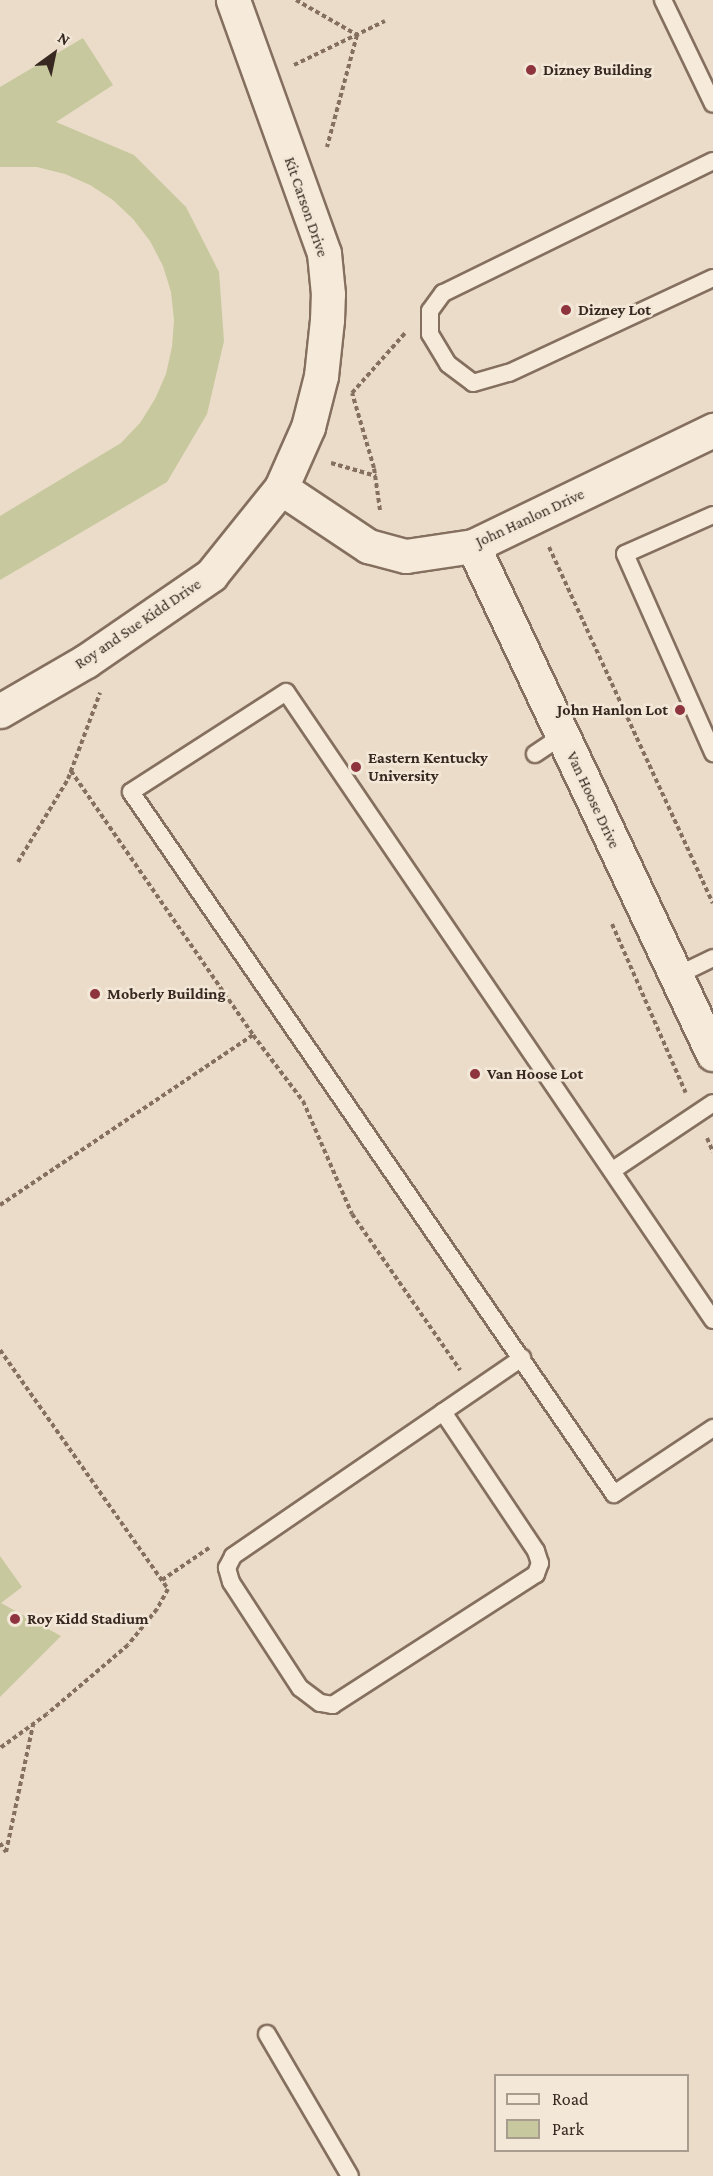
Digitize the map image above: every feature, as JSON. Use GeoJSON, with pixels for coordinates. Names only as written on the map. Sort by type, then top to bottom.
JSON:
{"type":"FeatureCollection","features":[{"type":"Feature","properties":{"kind":"street","name":"Kit Carson Drive"},"geometry":{"type":"LineString","coordinates":[[233,0],[324,253],[328,294],[321,375],[308,427],[281,488]]}},
{"type":"Feature","properties":{"kind":"street","name":"John Hanlon Drive"},"geometry":{"type":"LineString","coordinates":[[281,488],[368,546],[406,556],[473,546],[713,430]]}},
{"type":"Feature","properties":{"kind":"street","name":"Roy and Sue Kidd Drive"},"geometry":{"type":"LineString","coordinates":[[0,711],[86,661],[211,575],[281,488]]}},
{"type":"Feature","properties":{"kind":"street","name":"Van Hoose Drive"},"geometry":{"type":"LineString","coordinates":[[473,546],[713,1054]]}},
{"type":"Feature","properties":{"kind":"lane"},"geometry":{"type":"LineString","coordinates":[[663,0],[713,104]]}},
{"type":"Feature","properties":{"kind":"lane"},"geometry":{"type":"LineString","coordinates":[[713,161],[443,293],[430,311],[430,334],[448,364],[472,383],[509,373],[713,278]]}},
{"type":"Feature","properties":{"kind":"lane"},"geometry":{"type":"LineString","coordinates":[[712,519],[625,554],[713,753]]}},
{"type":"Feature","properties":{"kind":"lane"},"geometry":{"type":"LineString","coordinates":[[713,1320],[286,692],[131,792],[614,1494],[713,1428]]}},
{"type":"Feature","properties":{"kind":"lane"},"geometry":{"type":"LineString","coordinates":[[536,753],[563,735]]}},
{"type":"Feature","properties":{"kind":"lane"},"geometry":{"type":"LineString","coordinates":[[676,976],[713,958]]}},
{"type":"Feature","properties":{"kind":"lane"},"geometry":{"type":"LineString","coordinates":[[613,1170],[713,1103]]}},
{"type":"Feature","properties":{"kind":"lane"},"geometry":{"type":"LineString","coordinates":[[443,1412],[536,1551],[540,1563],[536,1575],[333,1705],[320,1703],[300,1688],[231,1582],[227,1568],[233,1556],[443,1412],[522,1358]]}},
{"type":"Feature","properties":{"kind":"lane"},"geometry":{"type":"LineString","coordinates":[[267,2034],[350,2176]]}},
{"type":"Feature","properties":{"kind":"path"},"geometry":{"type":"LineString","coordinates":[[296,0],[357,35]]}},
{"type":"Feature","properties":{"kind":"path"},"geometry":{"type":"LineString","coordinates":[[294,65],[385,21]]}},
{"type":"Feature","properties":{"kind":"path"},"geometry":{"type":"LineString","coordinates":[[327,147],[357,35]]}},
{"type":"Feature","properties":{"kind":"path"},"geometry":{"type":"LineString","coordinates":[[380,510],[376,476],[352,393],[407,331]]}},
{"type":"Feature","properties":{"kind":"path"},"geometry":{"type":"LineString","coordinates":[[332,463],[376,476]]}},
{"type":"Feature","properties":{"kind":"path"},"geometry":{"type":"LineString","coordinates":[[549,548],[713,903]]}},
{"type":"Feature","properties":{"kind":"path"},"geometry":{"type":"LineString","coordinates":[[18,862],[71,771],[100,692]]}},
{"type":"Feature","properties":{"kind":"path"},"geometry":{"type":"LineString","coordinates":[[71,771],[253,1035],[303,1101],[352,1214],[463,1374]]}},
{"type":"Feature","properties":{"kind":"path"},"geometry":{"type":"LineString","coordinates":[[609,918],[713,1152]]}},
{"type":"Feature","properties":{"kind":"path"},"geometry":{"type":"LineString","coordinates":[[0,1205],[253,1035]]}},
{"type":"Feature","properties":{"kind":"path"},"geometry":{"type":"LineString","coordinates":[[0,1350],[168,1589],[158,1610],[128,1645],[33,1724],[0,1748]]}},
{"type":"Feature","properties":{"kind":"path"},"geometry":{"type":"LineString","coordinates":[[162,1580],[210,1546]]}},
{"type":"Feature","properties":{"kind":"path"},"geometry":{"type":"LineString","coordinates":[[0,1843],[6,1852],[33,1724]]}},
{"type":"Feature","properties":{"kind":"green space"},"geometry":{"type":"Polygon","coordinates":[[[83,38],[113,85],[56,122],[134,155],[186,207],[219,272],[224,341],[207,414],[167,482],[0,580],[0,516],[121,443],[140,423],[155,399],[166,374],[172,347],[174,320],[171,292],[163,266],[150,241],[133,219],[113,200],[90,185],[65,174],[37,167],[0,167],[0,87],[83,38]]]}},
{"type":"Feature","properties":{"kind":"green space","name":"Roy Kidd Stadium"},"geometry":{"type":"Polygon","coordinates":[[[0,1556],[22,1587],[1,1603],[61,1636],[0,1697],[0,1556]]]}},
{"type":"Feature","properties":{"kind":"place","name":"Dizney Building"},"geometry":{"type":"Point","coordinates":[531,70]}},
{"type":"Feature","properties":{"kind":"place","name":"Dizney Lot"},"geometry":{"type":"Point","coordinates":[566,310]}},
{"type":"Feature","properties":{"kind":"place","name":"John Hanlon Lot"},"geometry":{"type":"Point","coordinates":[680,710]}},
{"type":"Feature","properties":{"kind":"place","name":"Eastern Kentucky University"},"geometry":{"type":"Point","coordinates":[356,767]}},
{"type":"Feature","properties":{"kind":"place","name":"Moberly Building"},"geometry":{"type":"Point","coordinates":[95,994]}},
{"type":"Feature","properties":{"kind":"place","name":"Van Hoose Lot"},"geometry":{"type":"Point","coordinates":[475,1074]}},
{"type":"Feature","properties":{"kind":"place","name":"Roy Kidd Stadium"},"geometry":{"type":"Point","coordinates":[15,1619]}}]}
